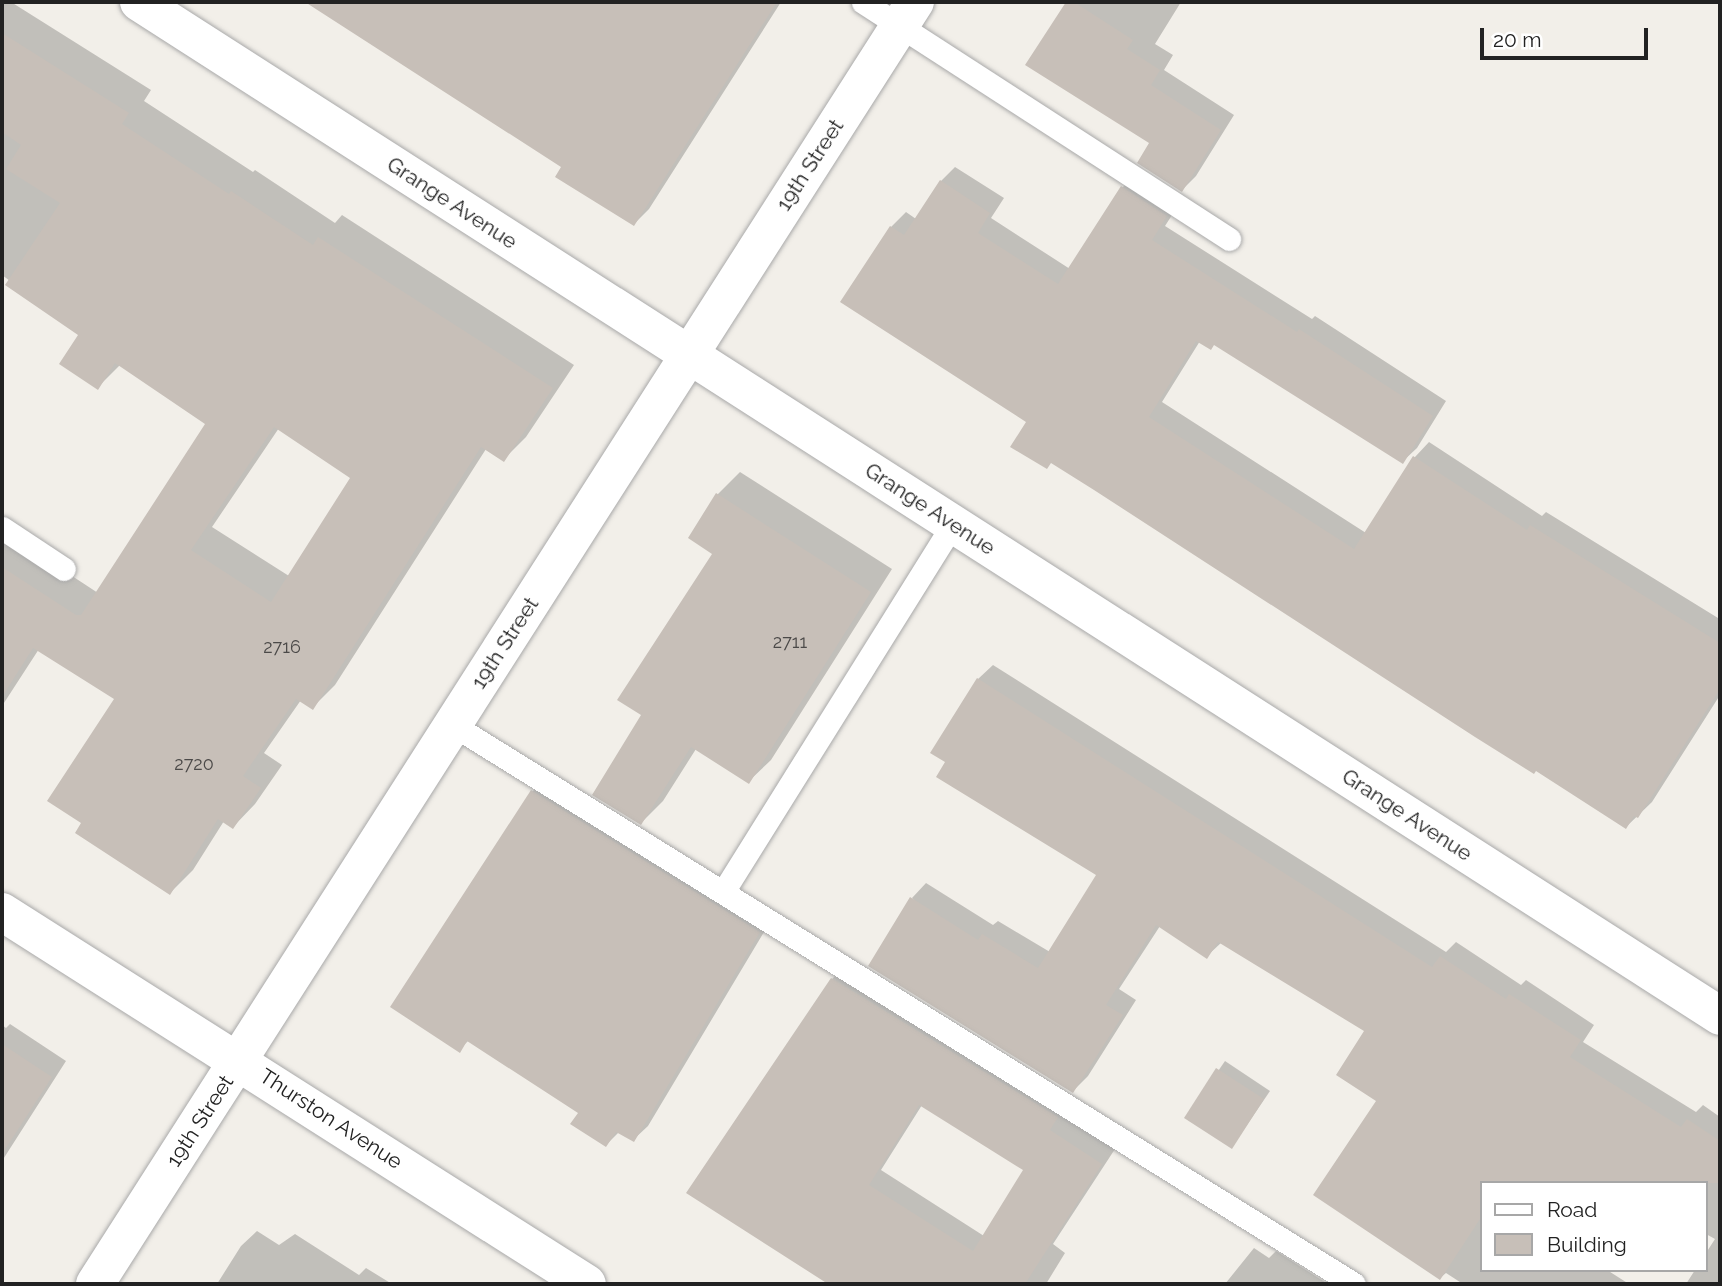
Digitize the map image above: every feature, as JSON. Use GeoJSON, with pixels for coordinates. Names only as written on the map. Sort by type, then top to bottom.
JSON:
{"type":"FeatureCollection","features":[{"type":"Feature","properties":{"kind":"street","name":"Grange Avenue"},"geometry":{"type":"LineString","coordinates":[[139,2],[1720,1016]]}},
{"type":"Feature","properties":{"kind":"street","name":"19th Street"},"geometry":{"type":"LineString","coordinates":[[95,1284],[907,13]]}},
{"type":"Feature","properties":{"kind":"street","name":"Thurston Avenue"},"geometry":{"type":"LineString","coordinates":[[2,912],[239,1060],[587,1284]]}},
{"type":"Feature","properties":{"kind":"lane"},"geometry":{"type":"LineString","coordinates":[[863,2],[907,13],[1229,239]]}},
{"type":"Feature","properties":{"kind":"lane"},"geometry":{"type":"LineString","coordinates":[[723,892],[953,524]]}},
{"type":"Feature","properties":{"kind":"lane"},"geometry":{"type":"LineString","coordinates":[[2,528],[64,569]]}},
{"type":"Feature","properties":{"kind":"lane"},"geometry":{"type":"LineString","coordinates":[[453,725],[1354,1284]]}},
{"type":"Feature","properties":{"kind":"building"},"geometry":{"type":"Polygon","coordinates":[[[305,2],[777,2],[634,226],[555,177],[561,167],[305,2]]]}},
{"type":"Feature","properties":{"kind":"building"},"geometry":{"type":"Polygon","coordinates":[[[1066,2],[1074,2],[1133,40],[1127,49],[1160,70],[1151,85],[1221,130],[1182,192],[1137,163],[1149,143],[1025,65],[1066,2]]]}},
{"type":"Feature","properties":{"kind":"building"},"geometry":{"type":"Polygon","coordinates":[[[2,33],[129,113],[122,124],[229,194],[231,191],[313,245],[318,237],[553,388],[504,462],[481,447],[313,710],[296,699],[243,776],[261,788],[233,829],[218,819],[170,895],[75,833],[81,823],[47,801],[114,699],[33,648],[2,697],[2,567],[76,615],[81,615],[205,424],[115,363],[98,390],[59,364],[78,335],[5,285],[60,203],[6,169],[21,145],[2,132],[2,33]],[[274,427],[191,550],[271,602],[350,478],[274,427]]]}},
{"type":"Feature","properties":{"kind":"building"},"geometry":{"type":"Polygon","coordinates":[[[940,180],[990,213],[978,233],[1058,284],[1121,186],[1167,216],[1152,240],[1297,332],[1299,329],[1433,416],[1403,464],[1214,345],[1211,350],[1196,341],[1149,417],[1354,549],[1413,456],[1527,530],[1530,525],[1720,643],[1720,689],[1638,818],[1634,816],[1626,829],[1536,771],[1534,774],[1475,737],[1051,463],[1047,469],[1010,447],[1026,422],[840,302],[890,226],[904,235],[940,180]]]}},
{"type":"Feature","properties":{"kind":"building"},"geometry":{"type":"Polygon","coordinates":[[[716,493],[871,592],[749,784],[691,747],[641,825],[592,795],[641,715],[617,700],[712,554],[688,538],[716,493]]]}},
{"type":"Feature","properties":{"kind":"building"},"geometry":{"type":"Polygon","coordinates":[[[977,678],[1432,967],[1440,956],[1506,999],[1509,994],[1581,1040],[1570,1057],[1681,1127],[1687,1119],[1720,1141],[1720,1183],[1480,1181],[1480,1219],[1440,1280],[1313,1195],[1376,1101],[1336,1075],[1364,1031],[1218,942],[1207,959],[1156,925],[1106,1005],[1123,1015],[1073,1093],[868,966],[910,897],[978,940],[982,934],[1038,968],[1096,875],[936,777],[945,762],[930,753],[977,678]]]}},
{"type":"Feature","properties":{"kind":"building"},"geometry":{"type":"Polygon","coordinates":[[[531,790],[760,932],[634,1142],[616,1132],[606,1147],[570,1124],[578,1113],[467,1041],[460,1053],[390,1007],[531,790]]]}},
{"type":"Feature","properties":{"kind":"building"},"geometry":{"type":"Polygon","coordinates":[[[831,978],[1058,1117],[1050,1130],[1102,1164],[1025,1284],[828,1284],[686,1193],[831,978]],[[919,1105],[869,1185],[973,1251],[1023,1170],[919,1105]]]}},
{"type":"Feature","properties":{"kind":"building"},"geometry":{"type":"Polygon","coordinates":[[[2,1044],[52,1077],[2,1154],[2,1044]]]}},
{"type":"Feature","properties":{"kind":"building"},"geometry":{"type":"Polygon","coordinates":[[[1216,1068],[1264,1099],[1232,1149],[1184,1118],[1216,1068]]]}}]}
